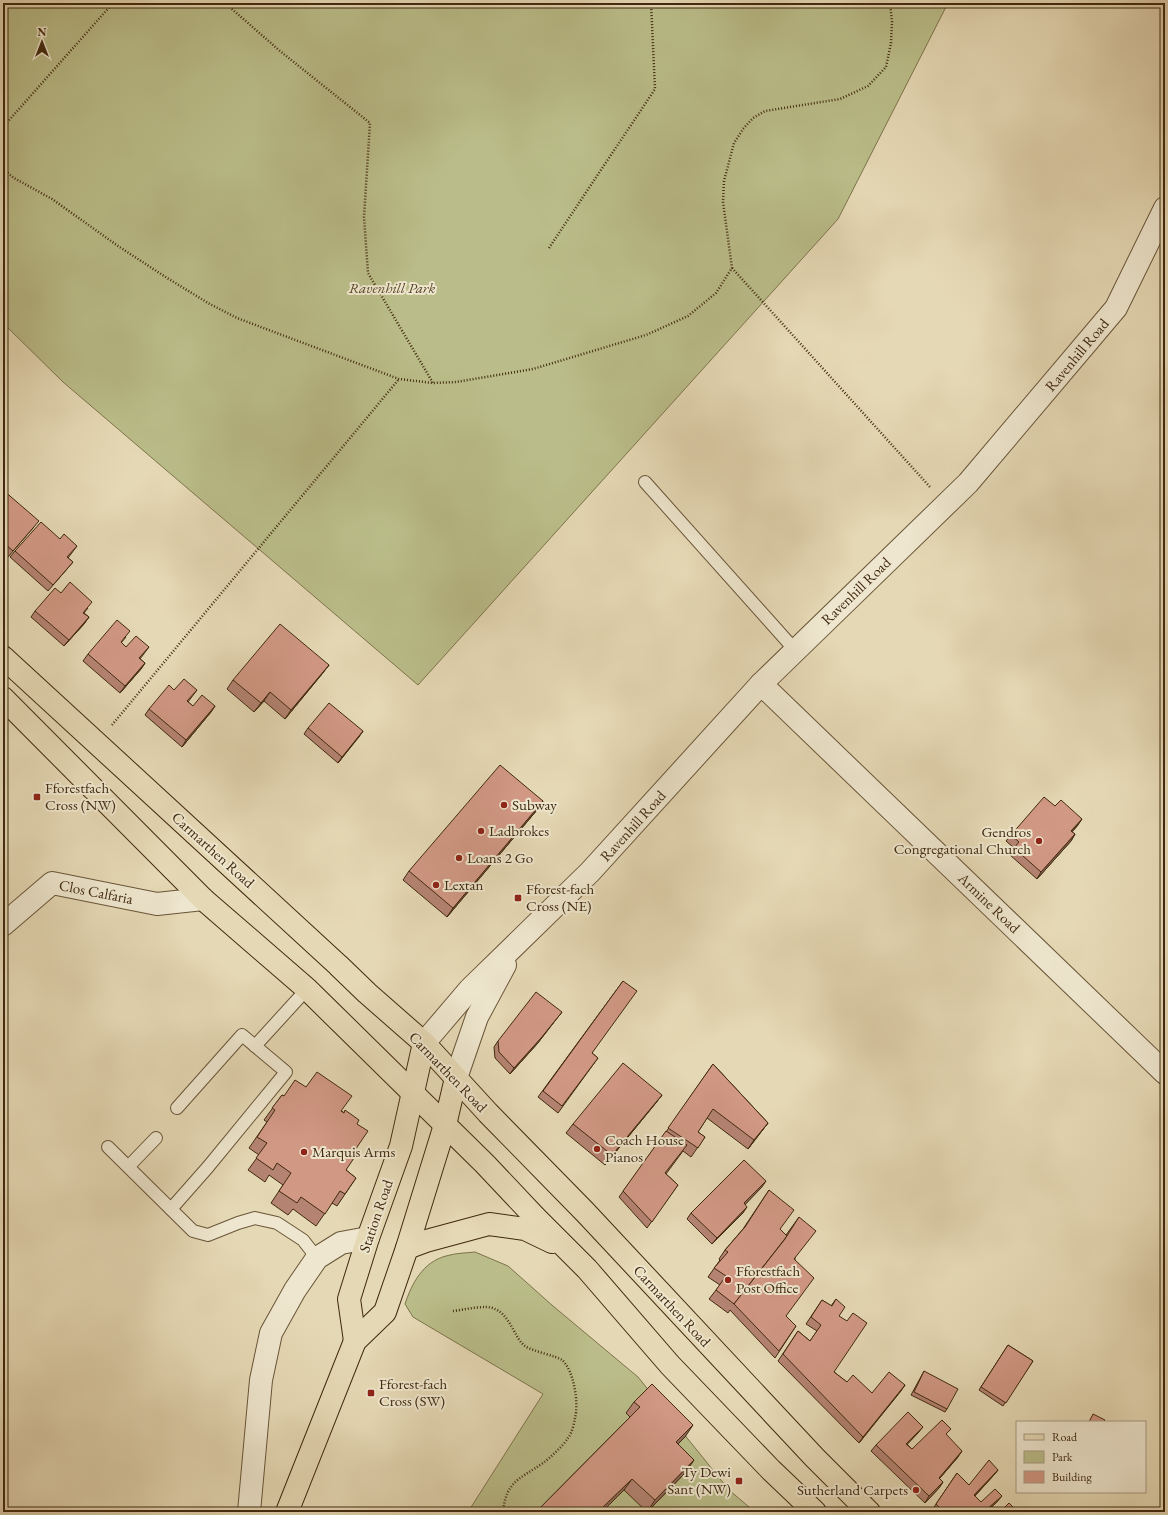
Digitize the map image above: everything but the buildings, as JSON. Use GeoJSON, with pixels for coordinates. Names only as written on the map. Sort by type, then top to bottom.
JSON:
{"type":"FeatureCollection","features":[{"type":"Feature","properties":{"kind":"main road","name":"Carmarthen Road"},"geometry":{"type":"LineString","coordinates":[[3,657],[367,993],[424,1043],[488,1113],[585,1212],[815,1458],[869,1512]]}},
{"type":"Feature","properties":{"kind":"main road"},"geometry":{"type":"LineString","coordinates":[[3,698],[203,899],[307,989],[485,1164],[534,1217],[587,1269],[670,1365],[771,1470],[815,1512]]}},
{"type":"Feature","properties":{"kind":"main road","name":"Station Road"},"geometry":{"type":"LineString","coordinates":[[355,1341],[350,1299],[368,1238],[401,1146],[424,1043]]}},
{"type":"Feature","properties":{"kind":"main road","name":"Station Road"},"geometry":{"type":"LineString","coordinates":[[287,1512],[355,1341],[384,1312],[445,1125],[456,1078]]}},
{"type":"Feature","properties":{"kind":"main road"},"geometry":{"type":"LineString","coordinates":[[406,1248],[426,1240],[489,1224],[525,1229],[568,1249]]}},
{"type":"Feature","properties":{"kind":"street","name":"Ravenhill Road"},"geometry":{"type":"LineString","coordinates":[[424,1043],[470,990],[590,872],[761,684],[968,483],[1116,308],[1165,208]]}},
{"type":"Feature","properties":{"kind":"street","name":"Armine Road"},"geometry":{"type":"LineString","coordinates":[[761,684],[1165,1073]]}},
{"type":"Feature","properties":{"kind":"street","name":"Clos Calfaria"},"geometry":{"type":"LineString","coordinates":[[3,925],[52,883],[157,904],[203,899]]}},
{"type":"Feature","properties":{"kind":"street","name":"Ravenhill Road"},"geometry":{"type":"LineString","coordinates":[[456,1078],[477,1017],[512,949]]}},
{"type":"Feature","properties":{"kind":"street"},"geometry":{"type":"LineString","coordinates":[[249,1512],[262,1380],[271,1333],[295,1290],[317,1258],[341,1243],[368,1238]]}},
{"type":"Feature","properties":{"kind":"lane"},"geometry":{"type":"LineString","coordinates":[[645,482],[795,650]]}},
{"type":"Feature","properties":{"kind":"lane"},"geometry":{"type":"LineString","coordinates":[[255,1046],[307,989]]}},
{"type":"Feature","properties":{"kind":"lane"},"geometry":{"type":"LineString","coordinates":[[171,1209],[208,1167],[286,1072],[242,1035],[177,1108]]}},
{"type":"Feature","properties":{"kind":"lane"},"geometry":{"type":"LineString","coordinates":[[129,1166],[156,1138]]}},
{"type":"Feature","properties":{"kind":"lane"},"geometry":{"type":"LineString","coordinates":[[108,1147],[129,1166],[193,1231],[208,1235],[238,1223],[256,1218],[277,1223],[303,1240],[317,1258]]}},
{"type":"Feature","properties":{"kind":"path"},"geometry":{"type":"LineString","coordinates":[[3,127],[113,3]]}},
{"type":"Feature","properties":{"kind":"path"},"geometry":{"type":"LineString","coordinates":[[225,3],[280,51],[370,123],[364,217],[368,273],[433,383]]}},
{"type":"Feature","properties":{"kind":"path"},"geometry":{"type":"LineString","coordinates":[[549,248],[655,89],[651,3]]}},
{"type":"Feature","properties":{"kind":"path"},"geometry":{"type":"LineString","coordinates":[[890,3],[892,22],[891,43],[886,67],[868,86],[840,99],[766,111],[753,118],[743,129],[734,143],[724,181],[723,202],[732,268],[946,505]]}},
{"type":"Feature","properties":{"kind":"path"},"geometry":{"type":"LineString","coordinates":[[3,169],[14,178],[52,199],[118,246],[208,303],[237,318],[399,378],[433,383],[456,382],[533,369],[646,335],[688,316],[716,293],[732,268]]}},
{"type":"Feature","properties":{"kind":"path"},"geometry":{"type":"LineString","coordinates":[[96,744],[399,378]]}},
{"type":"Feature","properties":{"kind":"path"},"geometry":{"type":"LineString","coordinates":[[453,1311],[483,1307],[495,1308],[504,1316],[524,1346],[562,1360],[572,1375],[575,1393],[576,1416],[569,1437],[544,1463],[525,1474],[511,1485],[504,1500],[503,1512]]}},
{"type":"Feature","properties":{"kind":"green space","name":"Ravenhill Park"},"geometry":{"type":"Polygon","coordinates":[[[3,3],[948,3],[838,219],[418,685],[63,382],[3,323],[3,3]]]}},
{"type":"Feature","properties":{"kind":"green space"},"geometry":{"type":"Polygon","coordinates":[[[475,1252],[508,1266],[638,1377],[729,1490],[755,1512],[468,1512],[543,1394],[413,1317],[405,1304],[415,1281],[431,1263],[450,1255],[475,1252]]]}},
{"type":"Feature","properties":{"kind":"place","name":"Fforestfach Cross (NW)"},"geometry":{"type":"Point","coordinates":[37,797]}},
{"type":"Feature","properties":{"kind":"place","name":"Subway"},"geometry":{"type":"Point","coordinates":[504,805]}},
{"type":"Feature","properties":{"kind":"place","name":"Ladbrokes"},"geometry":{"type":"Point","coordinates":[481,831]}},
{"type":"Feature","properties":{"kind":"place","name":"Gendros Congregational Church"},"geometry":{"type":"Point","coordinates":[1039,841]}},
{"type":"Feature","properties":{"kind":"place","name":"Loans 2 Go"},"geometry":{"type":"Point","coordinates":[459,858]}},
{"type":"Feature","properties":{"kind":"place","name":"Lextan"},"geometry":{"type":"Point","coordinates":[436,885]}},
{"type":"Feature","properties":{"kind":"place","name":"Fforest-fach Cross (NE)"},"geometry":{"type":"Point","coordinates":[518,898]}},
{"type":"Feature","properties":{"kind":"place","name":"Coach House Pianos"},"geometry":{"type":"Point","coordinates":[597,1149]}},
{"type":"Feature","properties":{"kind":"place","name":"Marquis Arms"},"geometry":{"type":"Point","coordinates":[304,1152]}},
{"type":"Feature","properties":{"kind":"place","name":"Fforestfach Post Office"},"geometry":{"type":"Point","coordinates":[728,1280]}},
{"type":"Feature","properties":{"kind":"place","name":"Fforest-fach Cross (SW)"},"geometry":{"type":"Point","coordinates":[371,1393]}},
{"type":"Feature","properties":{"kind":"place","name":"Ty Dewi Sant (NW)"},"geometry":{"type":"Point","coordinates":[739,1481]}},
{"type":"Feature","properties":{"kind":"place","name":"Sutherland Carpets"},"geometry":{"type":"Point","coordinates":[916,1490]}}]}
